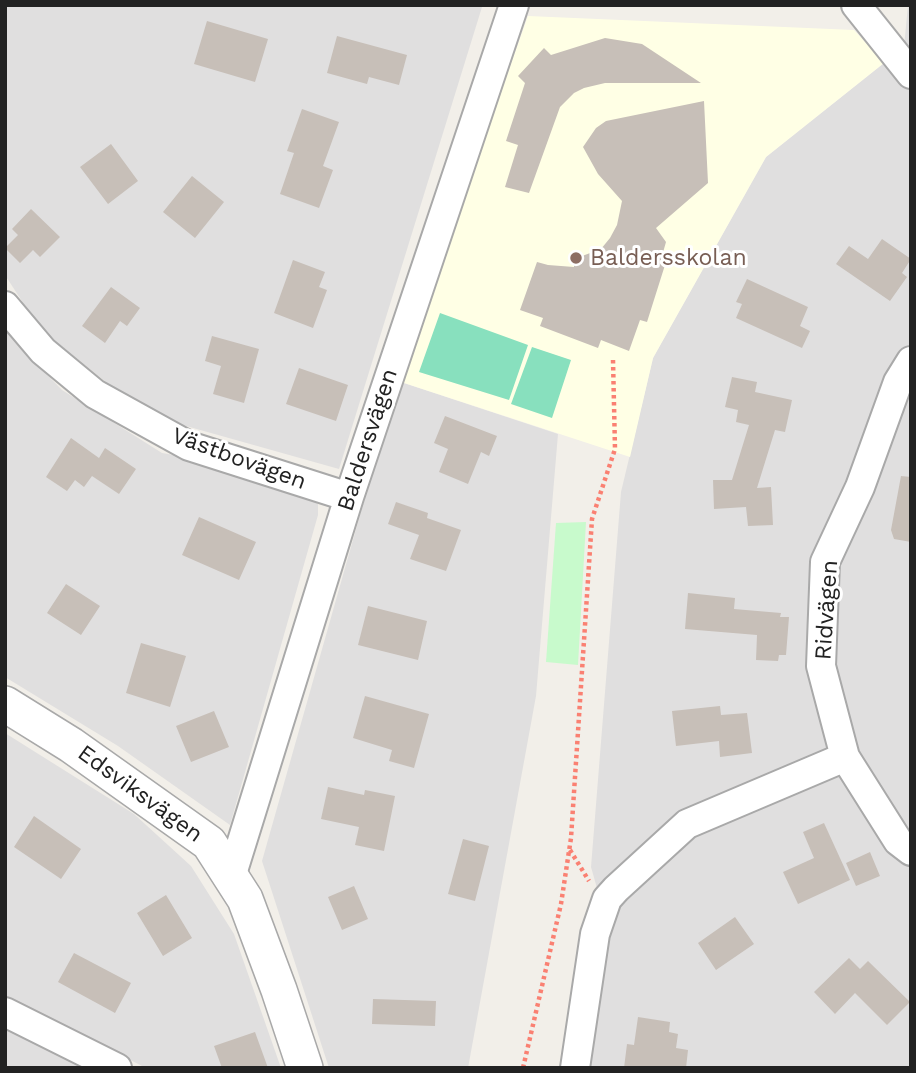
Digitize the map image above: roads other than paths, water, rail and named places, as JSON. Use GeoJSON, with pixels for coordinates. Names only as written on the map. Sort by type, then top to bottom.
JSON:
{"type":"FeatureCollection","features":[{"type":"Feature","properties":{"kind":"street","name":"Baldersvägen"},"geometry":{"type":"LineString","coordinates":[[231,877],[349,497],[514,5]]}},
{"type":"Feature","properties":{"kind":"street"},"geometry":{"type":"LineString","coordinates":[[856,5],[911,74]]}},
{"type":"Feature","properties":{"kind":"street","name":"Västbovägen"},"geometry":{"type":"LineString","coordinates":[[5,306],[43,351],[105,400],[189,446],[349,497]]}},
{"type":"Feature","properties":{"kind":"street","name":"Ridvägen"},"geometry":{"type":"LineString","coordinates":[[911,362],[898,382],[859,487],[825,562],[821,666],[845,757],[898,841],[911,851]]}},
{"type":"Feature","properties":{"kind":"street","name":"Edsviksvägen"},"geometry":{"type":"LineString","coordinates":[[5,704],[71,745],[209,843],[245,899],[305,1068]]}},
{"type":"Feature","properties":{"kind":"street"},"geometry":{"type":"LineString","coordinates":[[575,1068],[595,933],[607,900],[616,889],[687,824],[845,757]]}},
{"type":"Feature","properties":{"kind":"street"},"geometry":{"type":"LineString","coordinates":[[5,1012],[117,1068]]}},
{"type":"Feature","properties":{"kind":"place","name":"Baldersskolan"},"geometry":{"type":"Point","coordinates":[576,258]}}]}
